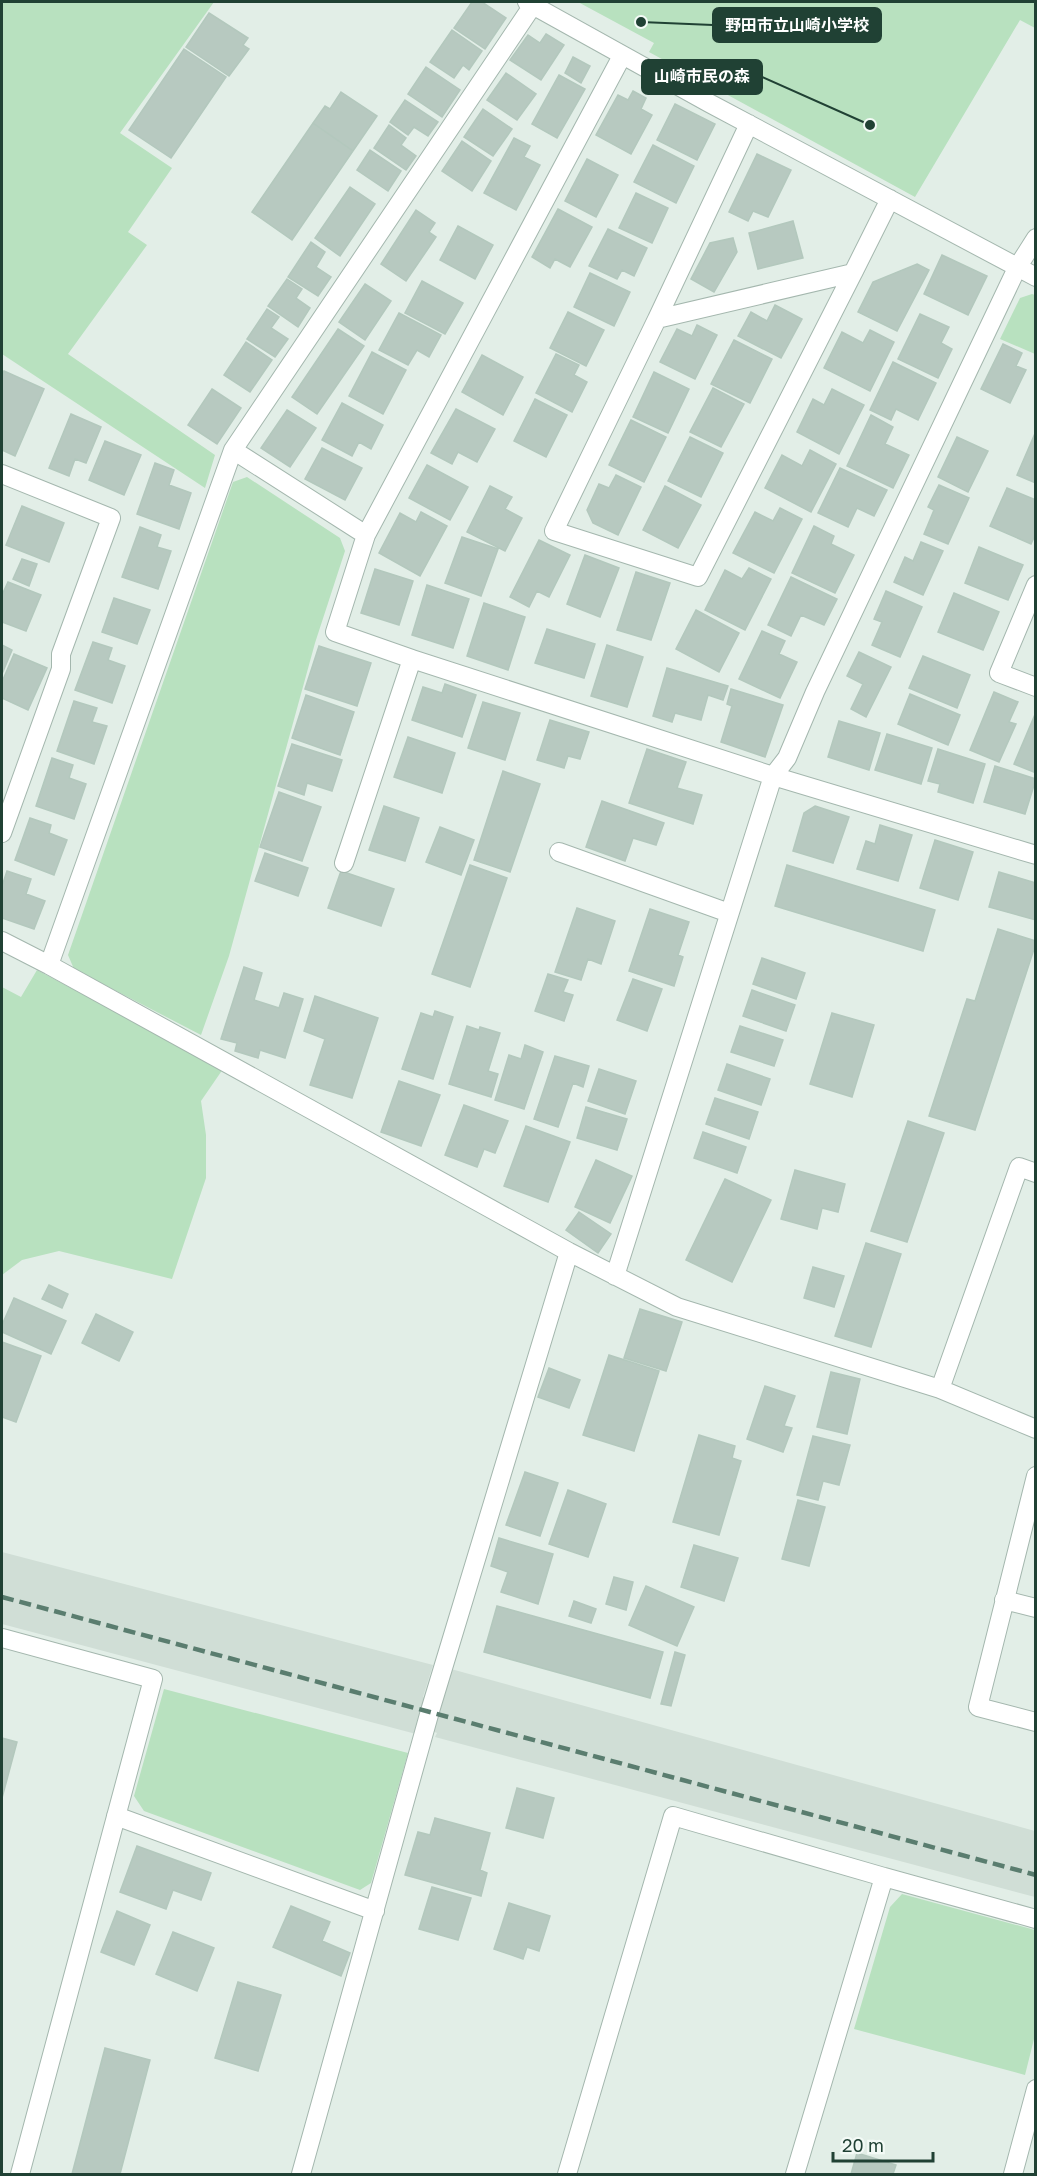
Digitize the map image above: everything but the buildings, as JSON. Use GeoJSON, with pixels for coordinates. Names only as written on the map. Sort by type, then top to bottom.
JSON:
{"type":"FeatureCollection","features":[{"type":"Feature","properties":{"kind":"street"},"geometry":{"type":"LineString","coordinates":[[50,965],[232,450],[530,3],[622,56],[1035,277]]}},
{"type":"Feature","properties":{"kind":"street"},"geometry":{"type":"LineString","coordinates":[[622,56],[366,535],[335,632],[772,776],[1035,855]]}},
{"type":"Feature","properties":{"kind":"street"},"geometry":{"type":"LineString","coordinates":[[749,124],[554,531],[698,577],[890,199]]}},
{"type":"Feature","properties":{"kind":"street"},"geometry":{"type":"LineString","coordinates":[[615,1276],[772,776],[787,758],[815,693],[1017,268],[1035,238]]}},
{"type":"Feature","properties":{"kind":"street"},"geometry":{"type":"LineString","coordinates":[[657,319],[853,273]]}},
{"type":"Feature","properties":{"kind":"street"},"geometry":{"type":"LineString","coordinates":[[232,450],[366,535]]}},
{"type":"Feature","properties":{"kind":"street"},"geometry":{"type":"LineString","coordinates":[[2,474],[111,518],[61,654],[61,669],[2,833]]}},
{"type":"Feature","properties":{"kind":"street"},"geometry":{"type":"LineString","coordinates":[[1035,585],[999,673],[1035,687]]}},
{"type":"Feature","properties":{"kind":"street"},"geometry":{"type":"LineString","coordinates":[[344,863],[412,659]]}},
{"type":"Feature","properties":{"kind":"street"},"geometry":{"type":"LineString","coordinates":[[559,852],[729,912]]}},
{"type":"Feature","properties":{"kind":"street"},"geometry":{"type":"LineString","coordinates":[[2,941],[50,965],[569,1252],[677,1307],[940,1389],[1035,1429]]}},
{"type":"Feature","properties":{"kind":"street"},"geometry":{"type":"LineString","coordinates":[[940,1389],[1019,1167],[1035,1173]]}},
{"type":"Feature","properties":{"kind":"street"},"geometry":{"type":"LineString","coordinates":[[301,2175],[430,1712],[569,1252]]}},
{"type":"Feature","properties":{"kind":"street"},"geometry":{"type":"LineString","coordinates":[[1035,1476],[978,1707],[1035,1722]]}},
{"type":"Feature","properties":{"kind":"street"},"geometry":{"type":"LineString","coordinates":[[1004,1600],[1035,1608]]}},
{"type":"Feature","properties":{"kind":"street"},"geometry":{"type":"LineString","coordinates":[[2,1638],[153,1678],[20,2175]]}},
{"type":"Feature","properties":{"kind":"street"},"geometry":{"type":"LineString","coordinates":[[116,1816],[375,1911]]}},
{"type":"Feature","properties":{"kind":"street"},"geometry":{"type":"LineString","coordinates":[[567,2175],[674,1816],[1035,1919]]}},
{"type":"Feature","properties":{"kind":"street"},"geometry":{"type":"LineString","coordinates":[[795,2175],[884,1877]]}},
{"type":"Feature","properties":{"kind":"street"},"geometry":{"type":"LineString","coordinates":[[1013,2175],[1035,2089]]}},
{"type":"Feature","properties":{"kind":"shaded area"},"geometry":{"type":"Polygon","coordinates":[[[2,1552],[433,1665],[423,1697],[428,1700],[416,1734],[2,1624],[2,1552]]]}},
{"type":"Feature","properties":{"kind":"shaded area"},"geometry":{"type":"Polygon","coordinates":[[[451,1669],[1035,1831],[1035,1897],[435,1737],[437,1733],[430,1730],[451,1669]]]}},
{"type":"Feature","properties":{"kind":"green space"},"geometry":{"type":"Polygon","coordinates":[[[2,2],[214,2],[120,133],[172,168],[128,232],[147,245],[68,354],[215,455],[205,488],[2,354],[2,2]]]}},
{"type":"Feature","properties":{"kind":"green space"},"geometry":{"type":"Polygon","coordinates":[[[578,2],[1035,2],[1035,28],[1020,20],[915,197],[649,52],[654,43],[578,2]]]}},
{"type":"Feature","properties":{"kind":"green space"},"geometry":{"type":"Polygon","coordinates":[[[1035,295],[1035,354],[1000,339],[1020,298],[1035,295]]]}},
{"type":"Feature","properties":{"kind":"green space"},"geometry":{"type":"Polygon","coordinates":[[[247,477],[340,538],[345,551],[315,643],[229,956],[201,1035],[74,969],[68,955],[233,482],[247,477]]]}},
{"type":"Feature","properties":{"kind":"green space"},"geometry":{"type":"Polygon","coordinates":[[[37,970],[223,1069],[201,1101],[206,1135],[206,1178],[172,1279],[59,1251],[22,1260],[2,1275],[2,987],[21,997],[37,970]]]}},
{"type":"Feature","properties":{"kind":"green space"},"geometry":{"type":"Polygon","coordinates":[[[164,1689],[408,1753],[371,1883],[360,1890],[144,1811],[134,1796],[164,1689]]]}},
{"type":"Feature","properties":{"kind":"green space"},"geometry":{"type":"Polygon","coordinates":[[[902,1894],[1035,1930],[1035,2035],[1025,2075],[854,2029],[890,1907],[902,1894]]]}},
{"type":"Feature","properties":{"kind":"railway"},"geometry":{"type":"LineString","coordinates":[[2,1597],[1036,1875]]}},
{"type":"Feature","properties":{"kind":"place","name":"野田市立山崎小学校"},"geometry":{"type":"Point","coordinates":[641,22]}},
{"type":"Feature","properties":{"kind":"place","name":"山崎市民の森"},"geometry":{"type":"Point","coordinates":[870,125]}}]}
